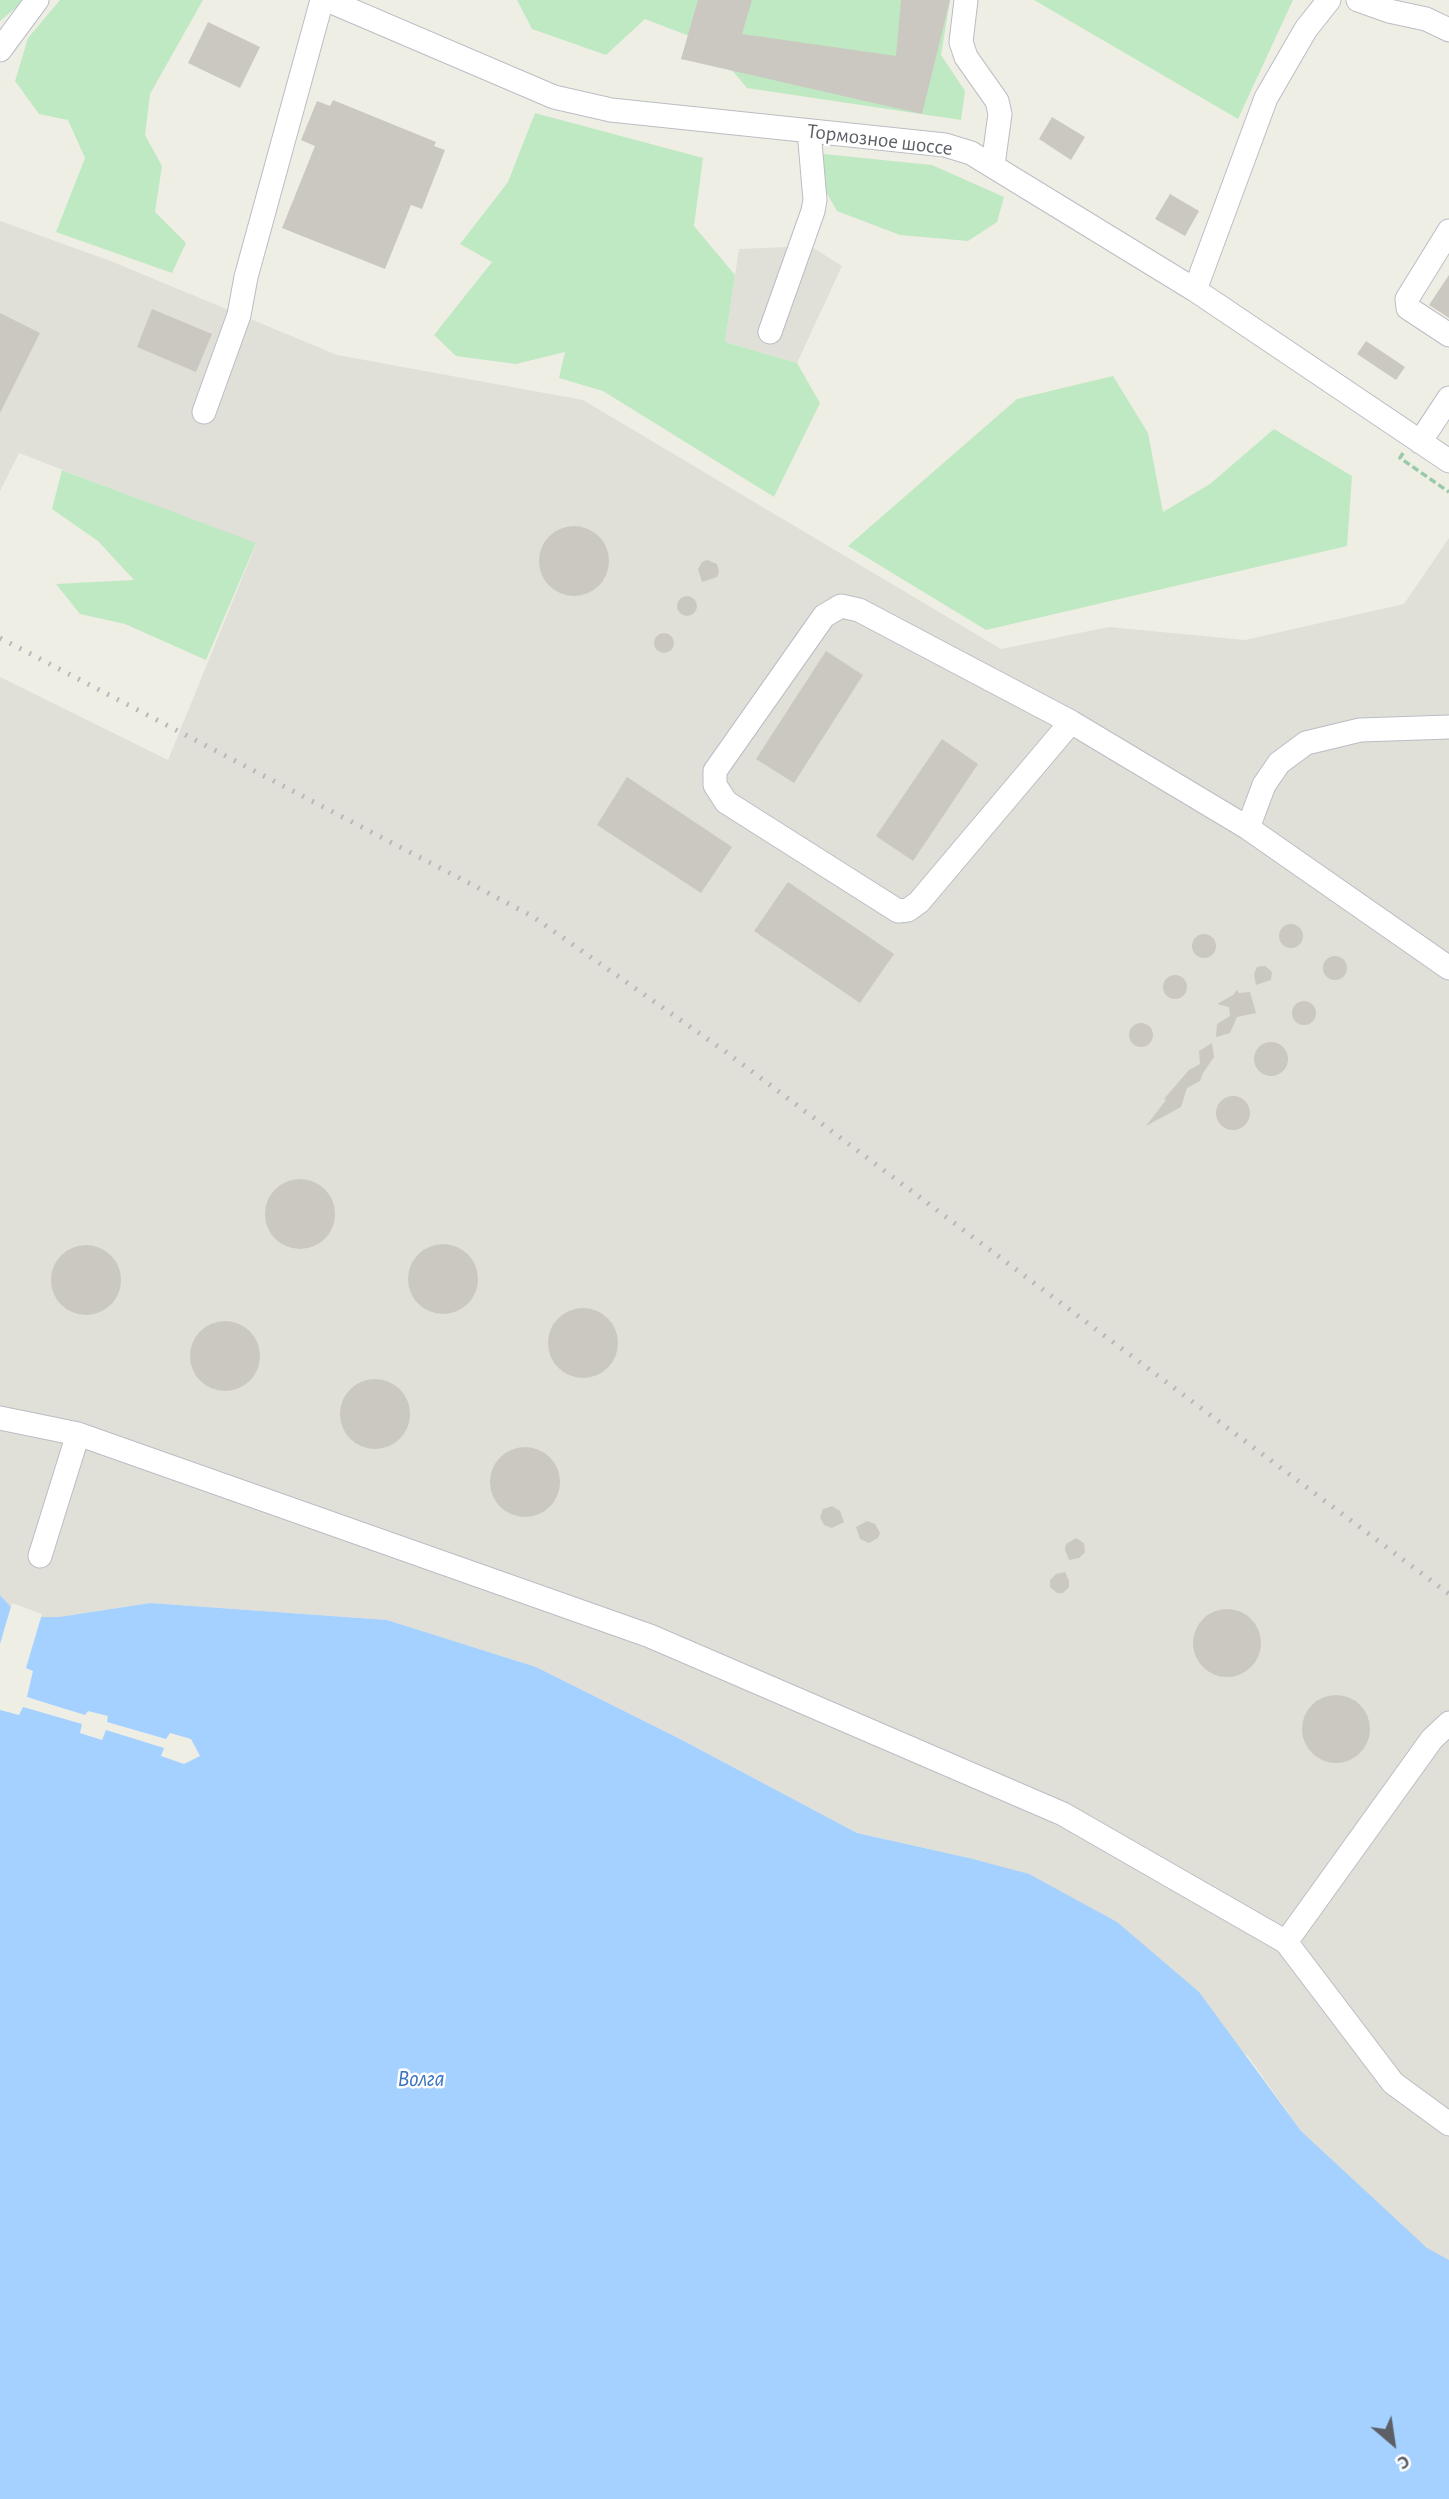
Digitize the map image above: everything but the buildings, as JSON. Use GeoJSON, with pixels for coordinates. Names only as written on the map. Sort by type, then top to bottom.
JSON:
{"type":"FeatureCollection","features":[{"type":"Feature","properties":{"kind":"street"},"geometry":{"type":"LineString","coordinates":[[0,50],[37,0]]}},
{"type":"Feature","properties":{"kind":"street"},"geometry":{"type":"LineString","coordinates":[[204,412],[239,315],[246,277],[324,0]]}},
{"type":"Feature","properties":{"kind":"street","name":"Тормозное шоссе"},"geometry":{"type":"LineString","coordinates":[[324,0],[555,97],[611,110],[945,145],[971,153],[1195,290],[1449,461]]}},
{"type":"Feature","properties":{"kind":"street"},"geometry":{"type":"LineString","coordinates":[[966,0],[961,42],[966,57],[997,101],[1000,114],[993,165]]}},
{"type":"Feature","properties":{"kind":"street"},"geometry":{"type":"LineString","coordinates":[[1195,290],[1266,98],[1306,29],[1329,0]]}},
{"type":"Feature","properties":{"kind":"street"},"geometry":{"type":"LineString","coordinates":[[1358,0],[1407,16],[1426,19],[1449,30]]}},
{"type":"Feature","properties":{"kind":"street"},"geometry":{"type":"LineString","coordinates":[[770,332],[813,211],[815,200],[809,131]]}},
{"type":"Feature","properties":{"kind":"street"},"geometry":{"type":"LineString","coordinates":[[1449,231],[1407,299],[1408,308],[1449,335]]}},
{"type":"Feature","properties":{"kind":"street"},"geometry":{"type":"LineString","coordinates":[[1420,442],[1449,398]]}},
{"type":"Feature","properties":{"kind":"street"},"geometry":{"type":"LineString","coordinates":[[1071,722],[919,902],[908,910],[898,911],[726,802],[715,785],[715,771],[824,616],[841,606],[859,610],[1071,722],[1248,828],[1449,968]]}},
{"type":"Feature","properties":{"kind":"street"},"geometry":{"type":"LineString","coordinates":[[1248,828],[1264,785],[1279,763],[1306,743],[1360,730],[1449,727]]}},
{"type":"Feature","properties":{"kind":"street"},"geometry":{"type":"LineString","coordinates":[[0,1418],[78,1434],[650,1636],[1063,1814],[1286,1942],[1393,2084],[1449,2124]]}},
{"type":"Feature","properties":{"kind":"street"},"geometry":{"type":"LineString","coordinates":[[40,1556],[78,1434]]}},
{"type":"Feature","properties":{"kind":"street"},"geometry":{"type":"LineString","coordinates":[[1286,1942],[1432,1739],[1449,1723]]}},
{"type":"Feature","properties":{"kind":"shaded area"},"geometry":{"type":"Polygon","coordinates":[[[0,221],[113,262],[337,355],[583,400],[1001,649],[1109,627],[1245,640],[1404,604],[1449,538],[1449,2260],[1427,2249],[1301,2131],[1248,2056],[969,1858],[857,1833],[682,1740],[536,1667],[387,1620],[150,1603],[59,1617],[41,1617],[11,1607],[0,1595],[0,677],[168,760],[256,544],[19,453],[0,491],[0,221]]]}},
{"type":"Feature","properties":{"kind":"shaded area"},"geometry":{"type":"Polygon","coordinates":[[[810,246],[842,266],[797,363],[725,342],[739,249],[810,246]]]}},
{"type":"Feature","properties":{"kind":"green space"},"geometry":{"type":"Polygon","coordinates":[[[0,0],[25,0],[0,21],[0,0]]]}},
{"type":"Feature","properties":{"kind":"green space"},"geometry":{"type":"Polygon","coordinates":[[[60,0],[203,0],[150,94],[145,135],[162,166],[155,212],[186,243],[172,273],[56,232],[85,158],[68,120],[39,114],[15,81],[28,38],[60,0]]]}},
{"type":"Feature","properties":{"kind":"green space"},"geometry":{"type":"Polygon","coordinates":[[[517,0],[950,0],[941,55],[965,91],[961,120],[747,88],[710,44],[645,19],[606,55],[532,29],[517,0]]]}},
{"type":"Feature","properties":{"kind":"green space"},"geometry":{"type":"Polygon","coordinates":[[[1034,0],[1293,0],[1238,119],[1034,0]]]}},
{"type":"Feature","properties":{"kind":"green space"},"geometry":{"type":"Polygon","coordinates":[[[535,113],[703,158],[694,226],[735,275],[725,342],[797,363],[820,403],[774,497],[603,391],[559,378],[565,352],[516,364],[456,356],[434,335],[492,262],[460,244],[508,182],[535,113]]]}},
{"type":"Feature","properties":{"kind":"green space"},"geometry":{"type":"Polygon","coordinates":[[[823,154],[932,165],[1004,197],[997,222],[968,241],[900,235],[837,211],[816,174],[823,154]]]}},
{"type":"Feature","properties":{"kind":"green space"},"geometry":{"type":"Polygon","coordinates":[[[1113,376],[1148,433],[1163,512],[1210,484],[1274,429],[1352,476],[1347,546],[986,630],[848,546],[1017,399],[1113,376]]]}},
{"type":"Feature","properties":{"kind":"green space"},"geometry":{"type":"Polygon","coordinates":[[[62,470],[256,543],[206,660],[125,624],[80,614],[56,584],[134,580],[98,541],[52,509],[62,470]]]}},
{"type":"Feature","properties":{"kind":"water","name":"Волга"},"geometry":{"type":"Polygon","coordinates":[[[0,1595],[11,1607],[41,1617],[59,1617],[150,1603],[387,1620],[536,1667],[682,1740],[857,1833],[1029,1874],[1117,1922],[1199,1992],[1301,2131],[1427,2248],[1449,2260],[1449,2499],[0,2499],[0,1595]]]}},
{"type":"Feature","properties":{"kind":"pier"},"geometry":{"type":"Polygon","coordinates":[[[12,1603],[42,1614],[26,1668],[33,1671],[27,1697],[85,1715],[88,1711],[108,1716],[107,1722],[166,1739],[170,1733],[191,1739],[200,1756],[184,1764],[161,1756],[164,1748],[106,1730],[102,1740],[80,1733],[82,1724],[23,1707],[19,1715],[0,1710],[0,1644],[12,1603]]]}},
{"type":"Feature","properties":{"kind":"railway"},"geometry":{"type":"LineString","coordinates":[[0,638],[532,916],[726,1052],[1449,1594]]}}]}
